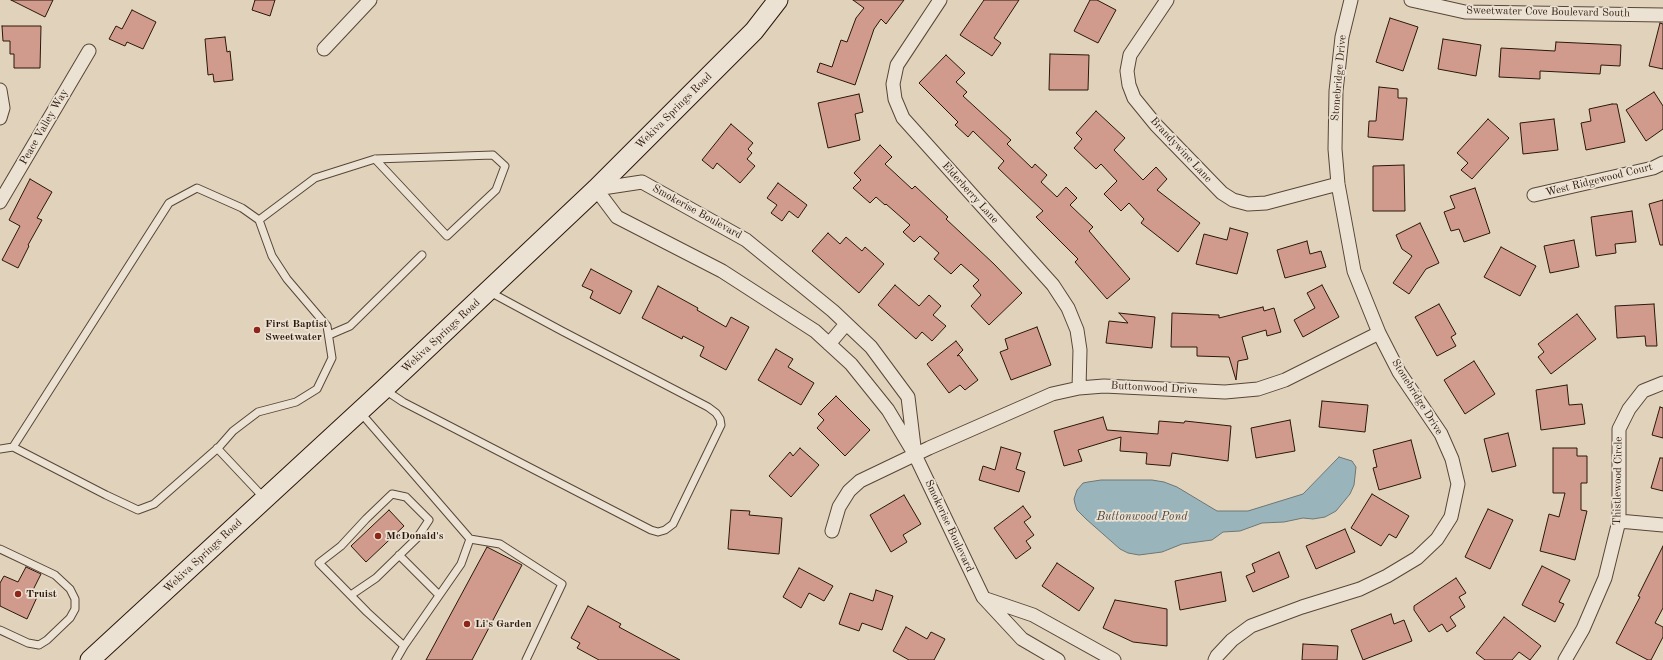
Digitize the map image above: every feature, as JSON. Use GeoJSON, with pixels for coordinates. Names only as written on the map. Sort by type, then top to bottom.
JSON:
{"type":"FeatureCollection","features":[{"type":"Feature","properties":{"kind":"main road","name":"Wekiva Springs Road"},"geometry":{"type":"LineString","coordinates":[[90,660],[360,412],[596,189],[754,31],[778,0]]}},
{"type":"Feature","properties":{"kind":"street"},"geometry":{"type":"LineString","coordinates":[[324,49],[370,0]]}},
{"type":"Feature","properties":{"kind":"street","name":"Elderberry Lane"},"geometry":{"type":"LineString","coordinates":[[940,0],[897,65],[893,84],[894,99],[903,118],[1053,285],[1068,308],[1077,330],[1080,350],[1079,388]]}},
{"type":"Feature","properties":{"kind":"street","name":"Brandywine Lane"},"geometry":{"type":"LineString","coordinates":[[1167,0],[1130,55],[1127,71],[1129,85],[1134,98],[1156,125],[1222,193],[1233,200],[1248,204],[1266,202],[1338,184]]}},
{"type":"Feature","properties":{"kind":"street","name":"Stonebridge Drive"},"geometry":{"type":"LineString","coordinates":[[1215,660],[1232,640],[1251,626],[1360,588],[1387,576],[1417,558],[1438,539],[1451,517],[1458,484],[1452,459],[1440,434],[1399,372],[1379,333],[1354,271],[1338,184],[1335,149],[1336,91],[1342,37],[1351,0]]}},
{"type":"Feature","properties":{"kind":"street","name":"Sweetwater Cove Boulevard South"},"geometry":{"type":"LineString","coordinates":[[1411,0],[1465,12],[1519,6],[1663,15]]}},
{"type":"Feature","properties":{"kind":"street","name":"Peace Valley Way"},"geometry":{"type":"LineString","coordinates":[[0,202],[89,51]]}},
{"type":"Feature","properties":{"kind":"street"},"geometry":{"type":"LineString","coordinates":[[0,90],[3,108],[0,118]]}},
{"type":"Feature","properties":{"kind":"street","name":"West Ridgewood Court"},"geometry":{"type":"LineString","coordinates":[[1534,196],[1653,168],[1663,163]]}},
{"type":"Feature","properties":{"kind":"street","name":"Smokerise Boulevard"},"geometry":{"type":"LineString","coordinates":[[915,455],[908,396],[871,347],[846,324],[746,240],[642,182],[596,189],[617,218],[722,270],[816,331],[851,364],[888,410],[915,455],[983,598],[1022,639],[1058,660]]}},
{"type":"Feature","properties":{"kind":"street"},"geometry":{"type":"LineString","coordinates":[[829,344],[846,324]]}},
{"type":"Feature","properties":{"kind":"street","name":"Buttonwood Drive"},"geometry":{"type":"LineString","coordinates":[[832,531],[839,508],[849,491],[860,481],[929,448],[1052,394],[1079,388],[1104,386],[1225,392],[1258,389],[1285,380],[1379,333]]}},
{"type":"Feature","properties":{"kind":"street","name":"Thistlewood Circle"},"geometry":{"type":"LineString","coordinates":[[1565,660],[1583,629],[1605,578],[1619,521],[1619,429],[1629,410],[1643,391],[1663,383]]}},
{"type":"Feature","properties":{"kind":"street"},"geometry":{"type":"LineString","coordinates":[[1619,521],[1663,525]]}},
{"type":"Feature","properties":{"kind":"street"},"geometry":{"type":"LineString","coordinates":[[983,598],[1033,615],[1114,660]]}},
{"type":"Feature","properties":{"kind":"lane"},"geometry":{"type":"LineString","coordinates":[[259,220],[315,178],[375,159],[493,155],[505,166],[496,190],[447,236],[375,159]]}},
{"type":"Feature","properties":{"kind":"lane"},"geometry":{"type":"LineString","coordinates":[[0,449],[13,447],[138,510],[154,504],[217,448],[233,431],[258,412],[296,402],[317,389],[332,358],[327,326],[287,279],[272,256],[259,220],[242,208],[197,188],[169,203],[13,447]]}},
{"type":"Feature","properties":{"kind":"lane"},"geometry":{"type":"LineString","coordinates":[[329,335],[350,326],[422,255]]}},
{"type":"Feature","properties":{"kind":"lane"},"geometry":{"type":"LineString","coordinates":[[384,389],[410,406],[651,530],[658,532],[665,530],[673,524],[721,426],[720,419],[716,413],[708,407],[488,291]]}},
{"type":"Feature","properties":{"kind":"lane"},"geometry":{"type":"LineString","coordinates":[[360,412],[470,539],[500,544],[562,584],[526,660]]}},
{"type":"Feature","properties":{"kind":"lane"},"geometry":{"type":"LineString","coordinates":[[217,448],[265,499]]}},
{"type":"Feature","properties":{"kind":"lane"},"geometry":{"type":"LineString","coordinates":[[351,595],[376,578],[400,555],[417,538],[429,520],[406,497],[392,494],[341,546],[320,563],[351,595],[404,646]]}},
{"type":"Feature","properties":{"kind":"lane"},"geometry":{"type":"LineString","coordinates":[[396,660],[404,646],[461,564],[470,539]]}},
{"type":"Feature","properties":{"kind":"lane"},"geometry":{"type":"LineString","coordinates":[[0,549],[55,575],[70,589],[75,599],[75,609],[70,618],[47,640],[39,645],[28,643],[0,630]]}},
{"type":"Feature","properties":{"kind":"lane"},"geometry":{"type":"LineString","coordinates":[[400,555],[439,595]]}},
{"type":"Feature","properties":{"kind":"water","name":"Buttonwood Pond"},"geometry":{"type":"Polygon","coordinates":[[[1339,457],[1352,461],[1356,467],[1354,485],[1350,494],[1336,511],[1325,517],[1262,523],[1240,531],[1223,532],[1212,540],[1182,544],[1162,552],[1139,555],[1128,553],[1120,549],[1077,510],[1074,499],[1077,490],[1083,483],[1101,480],[1152,480],[1164,482],[1177,487],[1217,511],[1248,511],[1303,494],[1339,457]]]}},
{"type":"Feature","properties":{"kind":"building"},"geometry":{"type":"Polygon","coordinates":[[[11,0],[53,0],[45,17],[11,0]]]}},
{"type":"Feature","properties":{"kind":"building"},"geometry":{"type":"Polygon","coordinates":[[[255,0],[275,0],[270,16],[252,10],[255,0]]]}},
{"type":"Feature","properties":{"kind":"building"},"geometry":{"type":"Polygon","coordinates":[[[853,0],[904,0],[886,24],[881,19],[874,29],[855,85],[817,72],[820,63],[832,67],[841,40],[847,42],[856,18],[864,8],[853,0]]]}},
{"type":"Feature","properties":{"kind":"building"},"geometry":{"type":"Polygon","coordinates":[[[984,0],[1019,0],[994,38],[1001,43],[992,56],[960,35],[984,0]]]}},
{"type":"Feature","properties":{"kind":"building"},"geometry":{"type":"Polygon","coordinates":[[[1090,0],[1097,0],[1116,10],[1098,43],[1074,31],[1090,0]]]}},
{"type":"Feature","properties":{"kind":"building"},"geometry":{"type":"Polygon","coordinates":[[[132,10],[156,22],[143,49],[127,42],[125,46],[109,39],[116,26],[122,29],[132,10]]]}},
{"type":"Feature","properties":{"kind":"building"},"geometry":{"type":"Polygon","coordinates":[[[1390,18],[1418,27],[1403,71],[1376,62],[1390,18]]]}},
{"type":"Feature","properties":{"kind":"building"},"geometry":{"type":"Polygon","coordinates":[[[1660,23],[1663,24],[1663,69],[1649,66],[1660,23]]]}},
{"type":"Feature","properties":{"kind":"building"},"geometry":{"type":"Polygon","coordinates":[[[2,26],[41,26],[40,68],[14,68],[14,54],[10,54],[10,41],[3,41],[2,26]]]}},
{"type":"Feature","properties":{"kind":"building"},"geometry":{"type":"Polygon","coordinates":[[[225,37],[227,52],[230,51],[233,80],[214,82],[213,74],[208,75],[205,39],[225,37]]]}},
{"type":"Feature","properties":{"kind":"building"},"geometry":{"type":"Polygon","coordinates":[[[1443,39],[1481,45],[1476,76],[1438,69],[1443,39]]]}},
{"type":"Feature","properties":{"kind":"building"},"geometry":{"type":"Polygon","coordinates":[[[1556,42],[1621,45],[1620,66],[1601,65],[1600,74],[1540,71],[1540,79],[1499,77],[1501,48],[1555,51],[1556,42]]]}},
{"type":"Feature","properties":{"kind":"building"},"geometry":{"type":"Polygon","coordinates":[[[1050,54],[1089,55],[1088,90],[1049,90],[1050,54]]]}},
{"type":"Feature","properties":{"kind":"building"},"geometry":{"type":"Polygon","coordinates":[[[946,55],[965,73],[956,82],[967,92],[963,96],[1011,140],[1007,144],[1032,168],[1035,164],[1047,175],[1041,182],[1057,197],[1066,187],[1077,198],[1070,205],[1093,227],[1089,231],[1130,279],[1107,299],[1075,262],[1078,259],[1036,217],[1043,211],[998,168],[1004,161],[973,131],[968,137],[955,125],[958,122],[919,83],[946,55]]]}},
{"type":"Feature","properties":{"kind":"building"},"geometry":{"type":"Polygon","coordinates":[[[1379,87],[1398,89],[1398,98],[1407,98],[1403,140],[1368,137],[1369,121],[1376,121],[1379,87]]]}},
{"type":"Feature","properties":{"kind":"building"},"geometry":{"type":"Polygon","coordinates":[[[1654,92],[1663,106],[1663,129],[1646,141],[1626,110],[1654,92]]]}},
{"type":"Feature","properties":{"kind":"building"},"geometry":{"type":"Polygon","coordinates":[[[859,94],[863,112],[855,114],[860,140],[828,148],[818,103],[859,94]]]}},
{"type":"Feature","properties":{"kind":"building"},"geometry":{"type":"Polygon","coordinates":[[[1617,104],[1625,142],[1586,150],[1581,123],[1591,121],[1589,109],[1617,104]]]}},
{"type":"Feature","properties":{"kind":"building"},"geometry":{"type":"Polygon","coordinates":[[[1096,111],[1125,138],[1114,150],[1143,180],[1156,167],[1167,179],[1157,190],[1200,223],[1178,252],[1141,223],[1144,219],[1129,203],[1121,211],[1104,194],[1117,181],[1101,164],[1096,169],[1074,148],[1082,139],[1076,133],[1096,111]]]}},
{"type":"Feature","properties":{"kind":"building"},"geometry":{"type":"Polygon","coordinates":[[[1488,119],[1509,138],[1472,179],[1461,170],[1468,163],[1457,153],[1488,119]]]}},
{"type":"Feature","properties":{"kind":"building"},"geometry":{"type":"Polygon","coordinates":[[[1554,119],[1558,150],[1523,154],[1520,123],[1554,119]]]}},
{"type":"Feature","properties":{"kind":"building"},"geometry":{"type":"Polygon","coordinates":[[[731,124],[753,143],[748,149],[752,153],[747,159],[755,166],[740,183],[717,163],[713,169],[702,160],[731,124]]]}},
{"type":"Feature","properties":{"kind":"building"},"geometry":{"type":"Polygon","coordinates":[[[880,145],[892,157],[885,164],[912,189],[915,186],[948,217],[946,219],[994,264],[1022,293],[989,325],[971,306],[981,295],[973,286],[979,280],[961,264],[951,274],[934,259],[939,253],[920,236],[914,242],[903,232],[910,225],[876,197],[870,203],[853,188],[861,180],[854,173],[880,145]]]}},
{"type":"Feature","properties":{"kind":"building"},"geometry":{"type":"Polygon","coordinates":[[[1404,165],[1405,211],[1373,211],[1373,166],[1404,165]]]}},
{"type":"Feature","properties":{"kind":"building"},"geometry":{"type":"Polygon","coordinates":[[[30,179],[52,192],[37,218],[42,220],[28,245],[29,246],[18,268],[2,260],[20,226],[9,220],[30,179]]]}},
{"type":"Feature","properties":{"kind":"building"},"geometry":{"type":"Polygon","coordinates":[[[778,183],[807,205],[798,218],[789,211],[782,221],[771,213],[777,205],[767,198],[778,183]]]}},
{"type":"Feature","properties":{"kind":"building"},"geometry":{"type":"Polygon","coordinates":[[[1475,188],[1490,233],[1464,242],[1459,229],[1451,231],[1444,212],[1455,208],[1450,196],[1475,188]]]}},
{"type":"Feature","properties":{"kind":"building"},"geometry":{"type":"Polygon","coordinates":[[[1663,200],[1663,245],[1660,245],[1649,204],[1663,200]]]}},
{"type":"Feature","properties":{"kind":"building"},"geometry":{"type":"Polygon","coordinates":[[[1632,211],[1636,242],[1615,244],[1616,253],[1596,256],[1591,217],[1632,211]]]}},
{"type":"Feature","properties":{"kind":"building"},"geometry":{"type":"Polygon","coordinates":[[[1420,223],[1439,263],[1426,269],[1409,294],[1393,283],[1412,256],[1402,249],[1396,235],[1420,223]]]}},
{"type":"Feature","properties":{"kind":"building"},"geometry":{"type":"Polygon","coordinates":[[[1230,228],[1248,233],[1237,274],[1196,264],[1204,234],[1227,240],[1230,228]]]}},
{"type":"Feature","properties":{"kind":"building"},"geometry":{"type":"Polygon","coordinates":[[[828,233],[840,244],[846,237],[862,251],[865,247],[884,264],[859,293],[812,251],[828,233]]]}},
{"type":"Feature","properties":{"kind":"building"},"geometry":{"type":"Polygon","coordinates":[[[1574,240],[1579,267],[1550,273],[1544,246],[1574,240]]]}},
{"type":"Feature","properties":{"kind":"building"},"geometry":{"type":"Polygon","coordinates":[[[1307,241],[1310,254],[1321,251],[1326,267],[1285,278],[1277,250],[1307,241]]]}},
{"type":"Feature","properties":{"kind":"building"},"geometry":{"type":"Polygon","coordinates":[[[1501,247],[1536,266],[1520,296],[1484,277],[1501,247]]]}},
{"type":"Feature","properties":{"kind":"building"},"geometry":{"type":"Polygon","coordinates":[[[591,269],[632,291],[620,314],[590,298],[593,291],[582,286],[591,269]]]}},
{"type":"Feature","properties":{"kind":"building"},"geometry":{"type":"Polygon","coordinates":[[[895,285],[919,306],[929,295],[941,306],[933,315],[946,326],[932,341],[922,332],[916,339],[878,305],[895,285]]]}},
{"type":"Feature","properties":{"kind":"building"},"geometry":{"type":"Polygon","coordinates":[[[1322,285],[1339,317],[1303,337],[1294,320],[1315,308],[1307,293],[1322,285]]]}},
{"type":"Feature","properties":{"kind":"building"},"geometry":{"type":"Polygon","coordinates":[[[658,286],[698,308],[697,310],[726,327],[731,317],[749,327],[726,370],[700,356],[704,347],[683,336],[682,339],[642,318],[658,286]]]}},
{"type":"Feature","properties":{"kind":"building"},"geometry":{"type":"Polygon","coordinates":[[[1439,304],[1456,334],[1451,337],[1456,346],[1437,356],[1415,317],[1439,304]]]}},
{"type":"Feature","properties":{"kind":"building"},"geometry":{"type":"Polygon","coordinates":[[[1654,304],[1657,346],[1646,346],[1645,336],[1617,338],[1615,306],[1654,304]]]}},
{"type":"Feature","properties":{"kind":"building"},"geometry":{"type":"Polygon","coordinates":[[[1263,307],[1264,311],[1274,308],[1281,332],[1267,336],[1266,330],[1242,337],[1248,359],[1238,361],[1236,380],[1229,357],[1197,356],[1197,347],[1171,347],[1172,313],[1219,315],[1219,318],[1263,307]]]}},
{"type":"Feature","properties":{"kind":"building"},"geometry":{"type":"Polygon","coordinates":[[[1119,313],[1155,317],[1152,348],[1106,343],[1109,321],[1128,323],[1119,313]]]}},
{"type":"Feature","properties":{"kind":"building"},"geometry":{"type":"Polygon","coordinates":[[[1577,314],[1596,339],[1551,374],[1538,357],[1544,352],[1538,344],[1577,314]]]}},
{"type":"Feature","properties":{"kind":"building"},"geometry":{"type":"Polygon","coordinates":[[[1037,327],[1051,365],[1011,380],[1000,352],[1008,349],[1005,339],[1037,327]]]}},
{"type":"Feature","properties":{"kind":"building"},"geometry":{"type":"Polygon","coordinates":[[[956,341],[963,350],[957,356],[959,355],[978,380],[965,390],[960,385],[949,393],[927,364],[956,341]]]}},
{"type":"Feature","properties":{"kind":"building"},"geometry":{"type":"Polygon","coordinates":[[[776,349],[793,359],[788,367],[814,383],[801,405],[758,380],[776,349]]]}},
{"type":"Feature","properties":{"kind":"building"},"geometry":{"type":"Polygon","coordinates":[[[1474,361],[1495,394],[1465,414],[1444,380],[1474,361]]]}},
{"type":"Feature","properties":{"kind":"building"},"geometry":{"type":"Polygon","coordinates":[[[1567,385],[1569,405],[1582,404],[1585,424],[1541,430],[1536,390],[1567,385]]]}},
{"type":"Feature","properties":{"kind":"building"},"geometry":{"type":"Polygon","coordinates":[[[836,396],[870,430],[845,456],[817,428],[824,420],[818,414],[836,396]]]}},
{"type":"Feature","properties":{"kind":"building"},"geometry":{"type":"Polygon","coordinates":[[[1322,401],[1368,405],[1365,432],[1319,427],[1322,401]]]}},
{"type":"Feature","properties":{"kind":"building"},"geometry":{"type":"Polygon","coordinates":[[[1660,407],[1663,408],[1663,438],[1652,435],[1660,407]]]}},
{"type":"Feature","properties":{"kind":"building"},"geometry":{"type":"Polygon","coordinates":[[[1103,417],[1107,430],[1158,434],[1159,421],[1184,423],[1185,421],[1231,426],[1228,461],[1172,453],[1170,466],[1146,464],[1147,453],[1120,451],[1121,437],[1078,450],[1082,461],[1064,466],[1054,431],[1103,417]]]}},
{"type":"Feature","properties":{"kind":"building"},"geometry":{"type":"Polygon","coordinates":[[[1290,420],[1295,451],[1256,458],[1251,428],[1290,420]]]}},
{"type":"Feature","properties":{"kind":"building"},"geometry":{"type":"Polygon","coordinates":[[[1508,433],[1516,466],[1492,472],[1484,439],[1508,433]]]}},
{"type":"Feature","properties":{"kind":"building"},"geometry":{"type":"Polygon","coordinates":[[[1411,440],[1421,478],[1379,490],[1373,468],[1377,467],[1373,450],[1411,440]]]}},
{"type":"Feature","properties":{"kind":"building"},"geometry":{"type":"Polygon","coordinates":[[[1001,447],[1021,453],[1016,469],[1025,472],[1019,492],[979,480],[983,466],[995,470],[1001,447]]]}},
{"type":"Feature","properties":{"kind":"building"},"geometry":{"type":"Polygon","coordinates":[[[800,448],[819,465],[791,497],[769,476],[790,452],[793,456],[800,448]]]}},
{"type":"Feature","properties":{"kind":"building"},"geometry":{"type":"Polygon","coordinates":[[[1553,448],[1577,448],[1577,456],[1587,456],[1587,483],[1581,483],[1581,510],[1587,511],[1575,560],[1540,551],[1549,514],[1559,517],[1565,493],[1553,493],[1553,448]]]}},
{"type":"Feature","properties":{"kind":"building"},"geometry":{"type":"Polygon","coordinates":[[[1660,458],[1663,458],[1663,491],[1651,488],[1660,458]]]}},
{"type":"Feature","properties":{"kind":"building"},"geometry":{"type":"Polygon","coordinates":[[[1372,494],[1409,516],[1396,538],[1389,534],[1381,546],[1351,528],[1372,494]]]}},
{"type":"Feature","properties":{"kind":"building"},"geometry":{"type":"Polygon","coordinates":[[[904,495],[921,524],[903,535],[907,542],[891,552],[870,515],[904,495]]]}},
{"type":"Feature","properties":{"kind":"building"},"geometry":{"type":"Polygon","coordinates":[[[1023,506],[1031,517],[1024,522],[1034,535],[1026,541],[1031,548],[1016,559],[994,528],[1023,506]]]}},
{"type":"Feature","properties":{"kind":"building"},"geometry":{"type":"Polygon","coordinates":[[[1488,509],[1513,520],[1490,569],[1465,557],[1488,509]]]}},
{"type":"Feature","properties":{"kind":"building","name":"McDonald's"},"geometry":{"type":"Polygon","coordinates":[[[389,510],[404,526],[366,562],[351,546],[389,510]]]}},
{"type":"Feature","properties":{"kind":"building"},"geometry":{"type":"Polygon","coordinates":[[[731,510],[750,511],[749,515],[782,518],[779,554],[728,549],[731,510]]]}},
{"type":"Feature","properties":{"kind":"building"},"geometry":{"type":"Polygon","coordinates":[[[1345,529],[1355,552],[1316,569],[1306,546],[1345,529]]]}},
{"type":"Feature","properties":{"kind":"building"},"geometry":{"type":"Polygon","coordinates":[[[1663,546],[1663,608],[1655,623],[1663,627],[1663,637],[1651,660],[1648,660],[1616,643],[1640,597],[1638,596],[1663,546]]]}},
{"type":"Feature","properties":{"kind":"building"},"geometry":{"type":"Polygon","coordinates":[[[487,547],[522,565],[472,660],[426,660],[487,547]]]}},
{"type":"Feature","properties":{"kind":"building"},"geometry":{"type":"Polygon","coordinates":[[[1279,552],[1289,577],[1253,592],[1246,576],[1255,572],[1252,564],[1279,552]]]}},
{"type":"Feature","properties":{"kind":"building"},"geometry":{"type":"Polygon","coordinates":[[[1057,563],[1094,588],[1079,611],[1042,586],[1057,563]]]}},
{"type":"Feature","properties":{"kind":"building"},"geometry":{"type":"Polygon","coordinates":[[[1542,566],[1570,580],[1559,602],[1564,604],[1555,622],[1522,605],[1542,566]]]}},
{"type":"Feature","properties":{"kind":"building","name":"Truist"},"geometry":{"type":"Polygon","coordinates":[[[26,567],[41,574],[32,592],[38,595],[27,619],[0,606],[0,583],[4,576],[18,582],[26,567]]]}},
{"type":"Feature","properties":{"kind":"building"},"geometry":{"type":"Polygon","coordinates":[[[799,568],[833,586],[824,601],[809,593],[801,608],[783,597],[799,568]]]}},
{"type":"Feature","properties":{"kind":"building"},"geometry":{"type":"Polygon","coordinates":[[[1221,572],[1226,601],[1180,610],[1175,581],[1221,572]]]}},
{"type":"Feature","properties":{"kind":"building"},"geometry":{"type":"Polygon","coordinates":[[[1456,578],[1466,593],[1459,597],[1465,607],[1450,617],[1456,626],[1447,632],[1442,624],[1429,632],[1414,610],[1414,606],[1456,578]]]}},
{"type":"Feature","properties":{"kind":"building"},"geometry":{"type":"Polygon","coordinates":[[[876,590],[893,596],[882,630],[862,623],[859,631],[839,624],[850,593],[873,601],[876,590]]]}},
{"type":"Feature","properties":{"kind":"building"},"geometry":{"type":"Polygon","coordinates":[[[1115,600],[1167,609],[1167,646],[1133,642],[1103,628],[1115,600]]]}},
{"type":"Feature","properties":{"kind":"building"},"geometry":{"type":"Polygon","coordinates":[[[588,606],[621,624],[619,627],[680,660],[599,660],[577,648],[580,643],[571,638],[588,606]]]}},
{"type":"Feature","properties":{"kind":"building"},"geometry":{"type":"Polygon","coordinates":[[[1391,614],[1394,624],[1404,620],[1412,641],[1363,660],[1351,630],[1391,614]]]}},
{"type":"Feature","properties":{"kind":"building"},"geometry":{"type":"Polygon","coordinates":[[[1504,617],[1541,646],[1530,660],[1519,652],[1512,660],[1485,660],[1476,653],[1504,617]]]}},
{"type":"Feature","properties":{"kind":"building"},"geometry":{"type":"Polygon","coordinates":[[[906,627],[927,639],[931,632],[945,639],[934,660],[909,660],[893,651],[906,627]]]}},
{"type":"Feature","properties":{"kind":"building"},"geometry":{"type":"Polygon","coordinates":[[[1303,644],[1338,646],[1337,660],[1302,660],[1303,644]]]}},
{"type":"Feature","properties":{"kind":"place","name":"First Baptist Sweetwater"},"geometry":{"type":"Point","coordinates":[257,330]}},
{"type":"Feature","properties":{"kind":"place","name":"McDonald's"},"geometry":{"type":"Point","coordinates":[378,536]}},
{"type":"Feature","properties":{"kind":"place","name":"Truist"},"geometry":{"type":"Point","coordinates":[18,594]}},
{"type":"Feature","properties":{"kind":"place","name":"Li's Garden"},"geometry":{"type":"Point","coordinates":[467,624]}}]}
